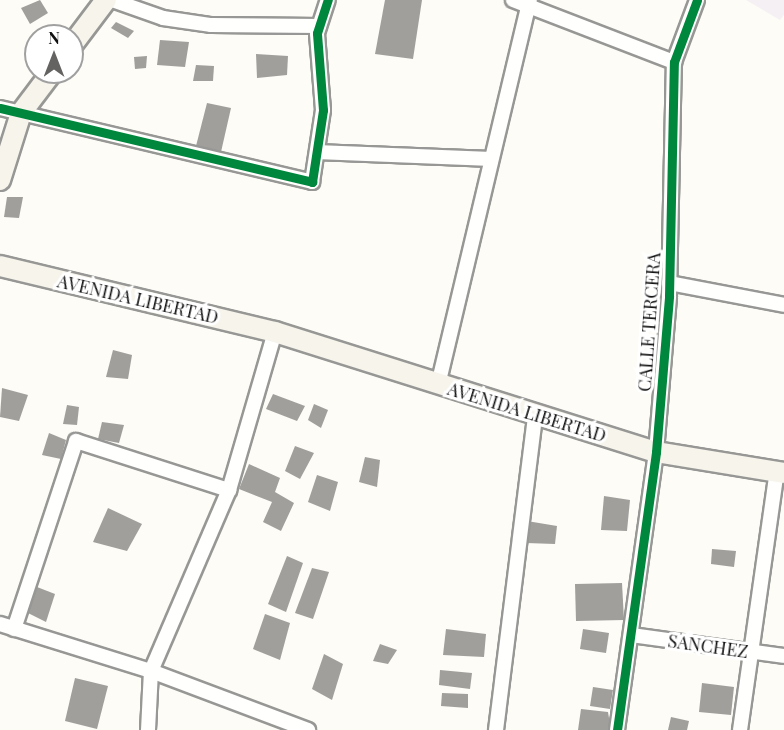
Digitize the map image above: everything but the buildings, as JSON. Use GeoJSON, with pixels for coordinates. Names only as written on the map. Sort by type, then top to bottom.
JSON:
{"type":"FeatureCollection","features":[{"type":"Feature","properties":{"kind":"main road"},"geometry":{"type":"LineString","coordinates":[[84,29],[106,0]]}},
{"type":"Feature","properties":{"kind":"main road"},"geometry":{"type":"LineString","coordinates":[[0,180],[21,113],[43,84]]}},
{"type":"Feature","properties":{"kind":"main road","name":"AVENIDA LIBERTAD"},"geometry":{"type":"LineString","coordinates":[[0,266],[275,332],[656,452],[780,472]]}},
{"type":"Feature","properties":{"kind":"street"},"geometry":{"type":"LineString","coordinates":[[112,0],[162,18],[319,26]]}},
{"type":"Feature","properties":{"kind":"street"},"geometry":{"type":"LineString","coordinates":[[0,108],[312,182],[323,110],[319,26],[328,0]]}},
{"type":"Feature","properties":{"kind":"street"},"geometry":{"type":"LineString","coordinates":[[513,0],[529,3],[674,62]]}},
{"type":"Feature","properties":{"kind":"street","name":"CALLE TERCERA"},"geometry":{"type":"LineString","coordinates":[[630,642],[656,452],[669,283],[674,62],[697,0]]}},
{"type":"Feature","properties":{"kind":"street"},"geometry":{"type":"LineString","coordinates":[[438,385],[529,3]]}},
{"type":"Feature","properties":{"kind":"street"},"geometry":{"type":"LineString","coordinates":[[317,152],[491,159]]}},
{"type":"Feature","properties":{"kind":"street"},"geometry":{"type":"LineString","coordinates":[[669,283],[784,305]]}},
{"type":"Feature","properties":{"kind":"street"},"geometry":{"type":"LineString","coordinates":[[148,730],[151,671],[229,490],[275,332]]}},
{"type":"Feature","properties":{"kind":"street"},"geometry":{"type":"LineString","coordinates":[[496,730],[535,415]]}},
{"type":"Feature","properties":{"kind":"street"},"geometry":{"type":"LineString","coordinates":[[14,629],[76,441],[229,490]]}},
{"type":"Feature","properties":{"kind":"street"},"geometry":{"type":"LineString","coordinates":[[740,730],[750,652],[780,472]]}},
{"type":"Feature","properties":{"kind":"street"},"geometry":{"type":"LineString","coordinates":[[0,624],[151,671],[308,730]]}},
{"type":"Feature","properties":{"kind":"street"},"geometry":{"type":"LineString","coordinates":[[617,730],[630,642]]}},
{"type":"Feature","properties":{"kind":"street","name":"SANCHEZ"},"geometry":{"type":"LineString","coordinates":[[630,642],[784,656]]}},
{"type":"Feature","properties":{"kind":"shaded area"},"geometry":{"type":"Polygon","coordinates":[[[746,0],[784,0],[784,15],[780,20],[746,0]]]}},
{"type":"Feature","properties":{"kind":"cycle path"},"geometry":{"type":"LineString","coordinates":[[0,108],[312,182],[323,110],[317,33],[328,0]]}},
{"type":"Feature","properties":{"kind":"cycle path"},"geometry":{"type":"LineString","coordinates":[[617,730],[656,452],[669,296],[674,62],[697,0]]}}]}
